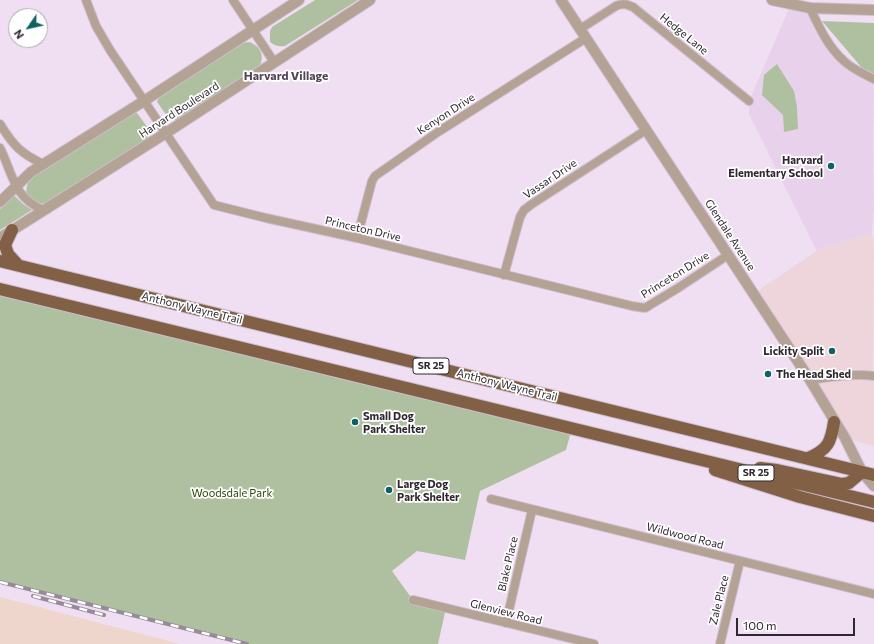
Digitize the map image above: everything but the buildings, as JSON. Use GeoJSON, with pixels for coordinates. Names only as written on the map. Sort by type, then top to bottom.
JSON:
{"type":"FeatureCollection","features":[{"type":"Feature","properties":{"kind":"highway"},"geometry":{"type":"LineString","coordinates":[[12,230],[5,245],[8,254],[18,265]]}},
{"type":"Feature","properties":{"kind":"highway","name":"Anthony Wayne Trail"},"geometry":{"type":"LineString","coordinates":[[0,261],[868,473]]}},
{"type":"Feature","properties":{"kind":"highway","name":"SR 25"},"geometry":{"type":"LineString","coordinates":[[0,289],[874,502]]}},
{"type":"Feature","properties":{"kind":"highway"},"geometry":{"type":"LineString","coordinates":[[808,458],[822,451],[828,445],[832,439],[834,422]]}},
{"type":"Feature","properties":{"kind":"highway"},"geometry":{"type":"LineString","coordinates":[[639,444],[800,498],[874,516]]}},
{"type":"Feature","properties":{"kind":"highway"},"geometry":{"type":"LineString","coordinates":[[713,462],[777,470],[842,484],[849,483],[868,473]]}},
{"type":"Feature","properties":{"kind":"street","name":"Princeton Drive"},"geometry":{"type":"LineString","coordinates":[[86,0],[96,26],[110,50],[214,205],[645,308],[728,255]]}},
{"type":"Feature","properties":{"kind":"street"},"geometry":{"type":"LineString","coordinates":[[233,0],[274,62]]}},
{"type":"Feature","properties":{"kind":"street"},"geometry":{"type":"LineString","coordinates":[[0,202],[31,172],[144,101],[299,0]]}},
{"type":"Feature","properties":{"kind":"street","name":"Harvard Boulevard"},"geometry":{"type":"LineString","coordinates":[[0,238],[166,133],[370,0]]}},
{"type":"Feature","properties":{"kind":"street","name":"Glendale Avenue"},"geometry":{"type":"LineString","coordinates":[[561,0],[810,380],[834,422],[868,473],[874,486]]}},
{"type":"Feature","properties":{"kind":"street"},"geometry":{"type":"LineString","coordinates":[[772,0],[810,8],[874,10]]}},
{"type":"Feature","properties":{"kind":"street","name":"Hedge Lane"},"geometry":{"type":"LineString","coordinates":[[580,29],[616,6],[622,3],[627,4],[633,7],[749,101]]}},
{"type":"Feature","properties":{"kind":"street"},"geometry":{"type":"LineString","coordinates":[[810,8],[820,30],[830,46],[844,61],[859,72],[874,79]]}},
{"type":"Feature","properties":{"kind":"street","name":"Kenyon Drive"},"geometry":{"type":"LineString","coordinates":[[357,238],[372,181],[375,176],[438,132],[586,38]]}},
{"type":"Feature","properties":{"kind":"street"},"geometry":{"type":"LineString","coordinates":[[1,129],[25,155],[43,164]]}},
{"type":"Feature","properties":{"kind":"street","name":"Vassar Drive"},"geometry":{"type":"LineString","coordinates":[[504,275],[520,217],[524,210],[559,185],[646,130]]}},
{"type":"Feature","properties":{"kind":"street"},"geometry":{"type":"LineString","coordinates":[[0,148],[16,186],[32,205],[43,210]]}},
{"type":"Feature","properties":{"kind":"street"},"geometry":{"type":"LineString","coordinates":[[810,380],[859,375],[874,376]]}},
{"type":"Feature","properties":{"kind":"street","name":"Wildwood Road"},"geometry":{"type":"LineString","coordinates":[[491,499],[874,594]]}},
{"type":"Feature","properties":{"kind":"street","name":"Blake Place"},"geometry":{"type":"LineString","coordinates":[[506,623],[532,510]]}},
{"type":"Feature","properties":{"kind":"street","name":"Zale Place"},"geometry":{"type":"LineString","coordinates":[[720,644],[740,561]]}},
{"type":"Feature","properties":{"kind":"street","name":"Glenview Road"},"geometry":{"type":"LineString","coordinates":[[413,600],[594,644]]}},
{"type":"Feature","properties":{"kind":"shaded area"},"geometry":{"type":"Polygon","coordinates":[[[791,4],[810,8],[844,61],[874,79],[874,205],[872,233],[821,248],[817,252],[749,114],[749,101],[791,4]]]}},
{"type":"Feature","properties":{"kind":"shaded area"},"geometry":{"type":"Polygon","coordinates":[[[872,233],[874,246],[874,446],[845,438],[753,294],[821,248],[872,233]]]}},
{"type":"Feature","properties":{"kind":"shaded area"},"geometry":{"type":"Polygon","coordinates":[[[0,597],[31,605],[180,644],[0,644],[0,597]]]}},
{"type":"Feature","properties":{"kind":"green space"},"geometry":{"type":"Polygon","coordinates":[[[315,0],[358,0],[285,46],[277,46],[270,42],[270,31],[272,27],[315,0]]]}},
{"type":"Feature","properties":{"kind":"green space"},"geometry":{"type":"Polygon","coordinates":[[[822,21],[874,23],[874,74],[862,68],[822,21]]]}},
{"type":"Feature","properties":{"kind":"green space"},"geometry":{"type":"Polygon","coordinates":[[[249,42],[257,46],[261,52],[262,60],[258,69],[178,120],[170,120],[157,102],[159,97],[241,43],[249,42]]]}},
{"type":"Feature","properties":{"kind":"green space"},"geometry":{"type":"Polygon","coordinates":[[[777,64],[794,91],[797,107],[798,129],[784,132],[783,115],[762,95],[764,75],[777,64]]]}},
{"type":"Feature","properties":{"kind":"green space"},"geometry":{"type":"Polygon","coordinates":[[[131,113],[137,113],[151,132],[146,142],[47,204],[35,202],[28,196],[27,187],[33,176],[131,113]]]}},
{"type":"Feature","properties":{"kind":"green space"},"geometry":{"type":"Polygon","coordinates":[[[14,195],[32,210],[0,230],[0,209],[14,195]]]}},
{"type":"Feature","properties":{"kind":"green space","name":"Woodsdale Park"},"geometry":{"type":"Polygon","coordinates":[[[0,289],[572,428],[566,450],[480,491],[465,560],[417,551],[392,571],[413,600],[446,608],[438,644],[247,644],[0,582],[0,289]]]}},
{"type":"Feature","properties":{"kind":"railway"},"geometry":{"type":"LineString","coordinates":[[0,582],[247,644]]}},
{"type":"Feature","properties":{"kind":"railway"},"geometry":{"type":"LineString","coordinates":[[33,596],[104,615]]}},
{"type":"Feature","properties":{"kind":"place","name":"Harvard Elementary School"},"geometry":{"type":"Point","coordinates":[831,166]}},
{"type":"Feature","properties":{"kind":"place","name":"Lickity Split"},"geometry":{"type":"Point","coordinates":[832,351]}},
{"type":"Feature","properties":{"kind":"place","name":"The Head Shed"},"geometry":{"type":"Point","coordinates":[768,374]}},
{"type":"Feature","properties":{"kind":"place","name":"Small Dog Park Shelter"},"geometry":{"type":"Point","coordinates":[355,422]}},
{"type":"Feature","properties":{"kind":"place","name":"Large Dog Park Shelter"},"geometry":{"type":"Point","coordinates":[389,490]}},
{"type":"Feature","properties":{"kind":"district","name":"Harvard Village"},"geometry":{"type":"Point","coordinates":[286,76]}}]}
